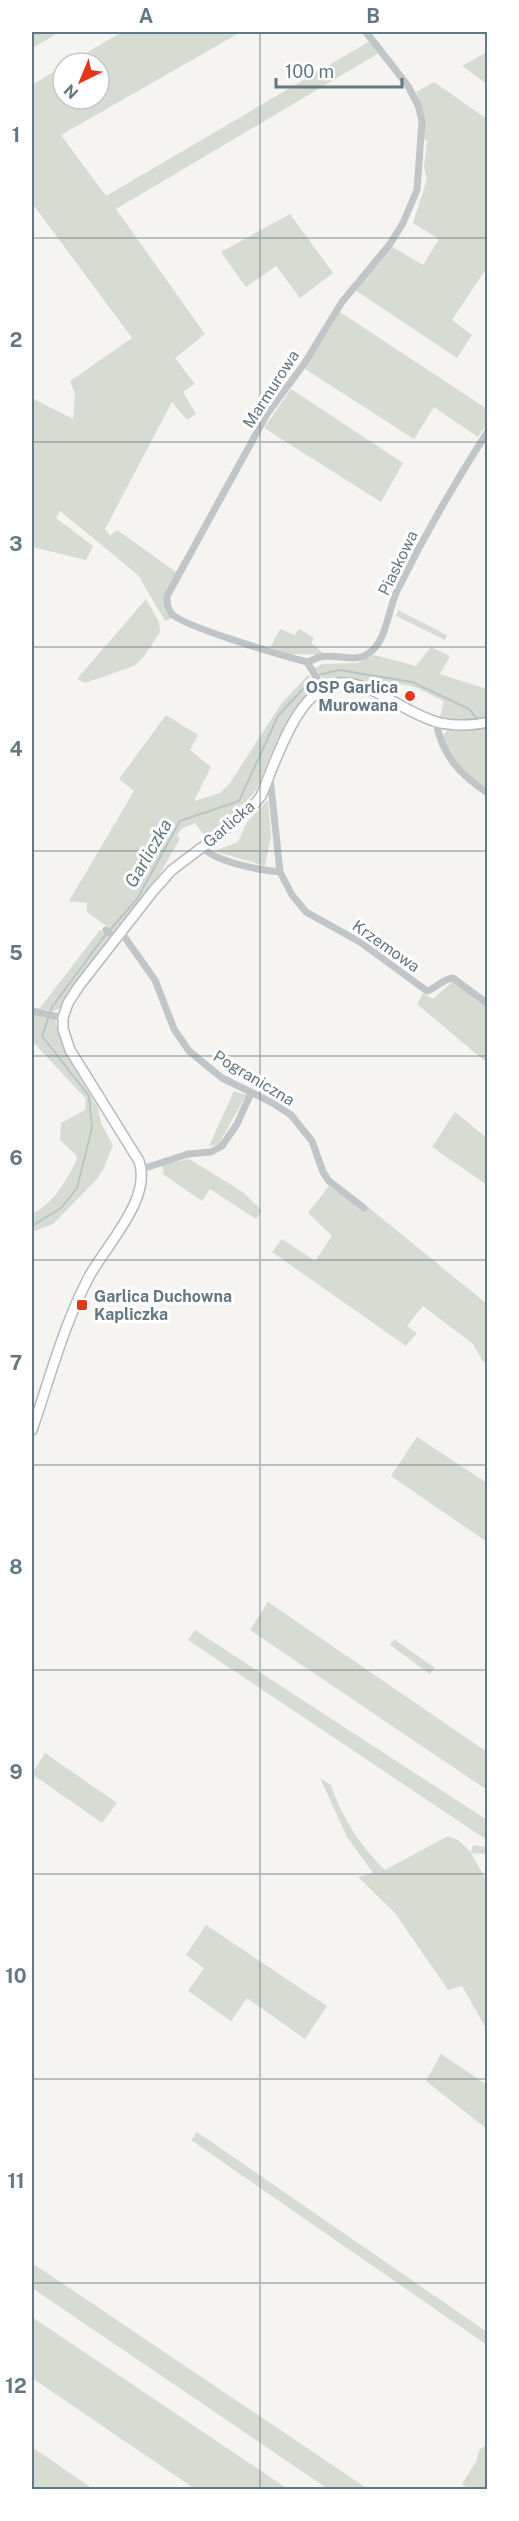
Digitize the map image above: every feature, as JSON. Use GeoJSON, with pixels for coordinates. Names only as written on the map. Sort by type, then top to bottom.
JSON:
{"type":"FeatureCollection","features":[{"type":"Feature","properties":{"kind":"street","name":"Marmurowa"},"geometry":{"type":"LineString","coordinates":[[309,665],[178,619],[168,606],[167,596],[267,414],[304,364],[342,302],[390,243],[403,223],[417,190],[422,121],[418,105],[408,86],[366,32]]}},
{"type":"Feature","properties":{"kind":"street","name":"Piaskowa"},"geometry":{"type":"LineString","coordinates":[[309,665],[320,657],[358,658],[374,649],[395,594],[412,560],[488,430]]}},
{"type":"Feature","properties":{"kind":"street"},"geometry":{"type":"LineString","coordinates":[[309,665],[321,684],[364,685],[436,722],[476,725],[487,722]]}},
{"type":"Feature","properties":{"kind":"street","name":"Garlicka"},"geometry":{"type":"LineString","coordinates":[[63,1018],[68,1003],[117,935],[165,877],[253,806],[261,796],[298,714],[321,684]]}},
{"type":"Feature","properties":{"kind":"street"},"geometry":{"type":"LineString","coordinates":[[436,722],[439,739],[446,755],[457,769],[488,793]]}},
{"type":"Feature","properties":{"kind":"street","name":"Krzemowa"},"geometry":{"type":"LineString","coordinates":[[270,775],[279,872],[292,895],[306,912],[360,942],[420,988],[427,991],[434,989],[445,979],[453,978],[488,1004]]}},
{"type":"Feature","properties":{"kind":"street"},"geometry":{"type":"LineString","coordinates":[[202,847],[210,855],[262,871],[279,872]]}},
{"type":"Feature","properties":{"kind":"street","name":"Pograniczna"},"geometry":{"type":"LineString","coordinates":[[106,930],[117,935],[155,980],[174,1029],[189,1051],[222,1078],[273,1103],[296,1120],[312,1141],[323,1172],[329,1181],[364,1209]]}},
{"type":"Feature","properties":{"kind":"street"},"geometry":{"type":"LineString","coordinates":[[32,1011],[63,1018],[63,1029],[70,1050],[142,1169],[141,1188],[134,1205],[90,1275],[72,1315],[32,1430]]}},
{"type":"Feature","properties":{"kind":"street"},"geometry":{"type":"LineString","coordinates":[[142,1169],[180,1156],[211,1152],[222,1146],[237,1124],[251,1093]]}},
{"type":"Feature","properties":{"kind":"shaded area"},"geometry":{"type":"Polygon","coordinates":[[[32,32],[60,32],[32,48],[32,32]]]}},
{"type":"Feature","properties":{"kind":"shaded area"},"geometry":{"type":"Polygon","coordinates":[[[122,32],[241,32],[111,106],[111,51],[90,51],[122,32]]]}},
{"type":"Feature","properties":{"kind":"shaded area"},"geometry":{"type":"Polygon","coordinates":[[[370,41],[379,53],[116,209],[205,334],[175,358],[195,384],[183,392],[196,414],[187,420],[172,402],[105,529],[110,536],[117,530],[176,572],[166,590],[164,603],[173,618],[165,621],[138,575],[60,511],[56,518],[93,546],[86,560],[33,547],[32,550],[32,398],[73,419],[75,394],[70,381],[132,338],[32,203],[32,85],[51,73],[51,111],[103,111],[61,135],[106,196],[370,41]]]}},
{"type":"Feature","properties":{"kind":"shaded area"},"geometry":{"type":"Polygon","coordinates":[[[487,52],[487,84],[462,66],[487,52]]]}},
{"type":"Feature","properties":{"kind":"shaded area"},"geometry":{"type":"Polygon","coordinates":[[[434,82],[487,119],[487,274],[484,272],[452,320],[472,335],[457,358],[355,290],[391,246],[423,265],[439,239],[413,223],[427,179],[424,167],[427,142],[424,138],[422,106],[416,92],[434,82]]]}},
{"type":"Feature","properties":{"kind":"shaded area"},"geometry":{"type":"Polygon","coordinates":[[[290,214],[333,273],[300,298],[276,266],[246,287],[221,252],[290,214]]]}},
{"type":"Feature","properties":{"kind":"shaded area"},"geometry":{"type":"Polygon","coordinates":[[[340,312],[487,409],[487,424],[478,437],[434,407],[414,439],[305,369],[340,312]]]}},
{"type":"Feature","properties":{"kind":"shaded area"},"geometry":{"type":"Polygon","coordinates":[[[291,389],[403,463],[381,502],[264,428],[291,389]]]}},
{"type":"Feature","properties":{"kind":"shaded area"},"geometry":{"type":"Polygon","coordinates":[[[146,599],[159,622],[160,632],[143,658],[134,666],[85,683],[77,679],[146,599]]]}},
{"type":"Feature","properties":{"kind":"shaded area"},"geometry":{"type":"Polygon","coordinates":[[[398,610],[447,635],[445,640],[396,616],[398,610]]]}},
{"type":"Feature","properties":{"kind":"shaded area"},"geometry":{"type":"Polygon","coordinates":[[[280,629],[295,635],[299,629],[314,638],[311,643],[326,655],[291,654],[270,648],[280,629]]]}},
{"type":"Feature","properties":{"kind":"shaded area"},"geometry":{"type":"Polygon","coordinates":[[[431,647],[450,656],[440,674],[487,689],[487,788],[461,766],[450,753],[442,738],[454,719],[440,717],[444,701],[415,687],[398,684],[378,686],[365,681],[324,680],[315,668],[322,664],[357,663],[374,655],[416,666],[431,647]]]}},
{"type":"Feature","properties":{"kind":"shaded area"},"geometry":{"type":"Polygon","coordinates":[[[308,675],[315,682],[277,741],[256,790],[233,817],[206,838],[195,823],[181,829],[177,835],[180,839],[158,877],[115,932],[87,912],[87,903],[69,901],[134,791],[119,779],[166,715],[198,735],[190,750],[211,767],[194,801],[220,793],[230,783],[281,704],[308,675]]]}},
{"type":"Feature","properties":{"kind":"shaded area"},"geometry":{"type":"Polygon","coordinates":[[[268,800],[271,836],[265,866],[214,851],[238,842],[247,822],[268,800]]]}},
{"type":"Feature","properties":{"kind":"shaded area"},"geometry":{"type":"Polygon","coordinates":[[[100,930],[110,938],[60,1008],[54,1011],[39,1009],[100,930]]]}},
{"type":"Feature","properties":{"kind":"shaded area"},"geometry":{"type":"Polygon","coordinates":[[[452,982],[458,984],[487,1007],[487,1063],[417,1004],[423,993],[433,999],[452,982]]]}},
{"type":"Feature","properties":{"kind":"shaded area"},"geometry":{"type":"Polygon","coordinates":[[[32,1014],[55,1020],[64,1050],[98,1108],[101,1123],[113,1145],[97,1179],[53,1224],[32,1232],[32,1214],[47,1204],[64,1184],[77,1160],[76,1155],[60,1140],[61,1123],[85,1110],[86,1099],[32,1041],[32,1014]]]}},
{"type":"Feature","properties":{"kind":"shaded area"},"geometry":{"type":"Polygon","coordinates":[[[234,1091],[246,1095],[219,1144],[209,1146],[234,1091]]]}},
{"type":"Feature","properties":{"kind":"shaded area"},"geometry":{"type":"Polygon","coordinates":[[[455,1112],[487,1138],[487,1185],[432,1147],[455,1112]]]}},
{"type":"Feature","properties":{"kind":"shaded area"},"geometry":{"type":"Polygon","coordinates":[[[189,1159],[243,1192],[262,1211],[256,1219],[210,1189],[202,1201],[164,1175],[162,1165],[189,1159]]]}},
{"type":"Feature","properties":{"kind":"shaded area"},"geometry":{"type":"Polygon","coordinates":[[[329,1186],[364,1210],[368,1207],[487,1304],[487,1365],[473,1344],[423,1306],[407,1326],[417,1333],[406,1346],[272,1252],[282,1239],[315,1261],[332,1236],[308,1213],[329,1186]]]}},
{"type":"Feature","properties":{"kind":"shaded area"},"geometry":{"type":"Polygon","coordinates":[[[417,1437],[487,1483],[487,1542],[391,1476],[417,1437]]]}},
{"type":"Feature","properties":{"kind":"shaded area"},"geometry":{"type":"Polygon","coordinates":[[[268,1602],[487,1752],[487,1790],[250,1630],[268,1602]]]}},
{"type":"Feature","properties":{"kind":"shaded area"},"geometry":{"type":"Polygon","coordinates":[[[195,1630],[487,1820],[487,1840],[188,1640],[195,1630]]]}},
{"type":"Feature","properties":{"kind":"shaded area"},"geometry":{"type":"Polygon","coordinates":[[[394,1639],[435,1668],[430,1674],[390,1645],[394,1639]]]}},
{"type":"Feature","properties":{"kind":"shaded area"},"geometry":{"type":"Polygon","coordinates":[[[45,1753],[117,1803],[102,1823],[32,1774],[45,1753]]]}},
{"type":"Feature","properties":{"kind":"shaded area"},"geometry":{"type":"Polygon","coordinates":[[[320,1778],[331,1785],[353,1831],[385,1870],[448,1836],[458,1840],[471,1852],[473,1845],[487,1847],[487,1854],[471,1853],[487,1882],[487,2030],[462,1986],[448,1990],[395,1913],[358,1877],[373,1873],[347,1837],[320,1778]]]}},
{"type":"Feature","properties":{"kind":"shaded area"},"geometry":{"type":"Polygon","coordinates":[[[206,1925],[327,2006],[305,2039],[247,1998],[231,2021],[188,1991],[204,1968],[186,1955],[206,1925]]]}},
{"type":"Feature","properties":{"kind":"shaded area"},"geometry":{"type":"Polygon","coordinates":[[[441,2054],[487,2085],[487,2129],[426,2081],[441,2054]]]}},
{"type":"Feature","properties":{"kind":"shaded area"},"geometry":{"type":"Polygon","coordinates":[[[197,2132],[487,2332],[487,2345],[191,2140],[197,2132]]]}},
{"type":"Feature","properties":{"kind":"shaded area"},"geometry":{"type":"Polygon","coordinates":[[[32,2263],[368,2489],[328,2489],[32,2288],[32,2263]]]}},
{"type":"Feature","properties":{"kind":"shaded area"},"geometry":{"type":"Polygon","coordinates":[[[32,2317],[288,2489],[195,2489],[32,2378],[32,2317]]]}},
{"type":"Feature","properties":{"kind":"shaded area"},"geometry":{"type":"Polygon","coordinates":[[[487,2445],[487,2489],[469,2489],[462,2484],[476,2462],[480,2449],[487,2445]]]}},
{"type":"Feature","properties":{"kind":"shaded area"},"geometry":{"type":"Polygon","coordinates":[[[32,2447],[93,2489],[37,2489],[32,2486],[32,2447]]]}},
{"type":"Feature","properties":{"kind":"waterway","name":"Garliczka"},"geometry":{"type":"LineString","coordinates":[[32,1226],[61,1208],[77,1188],[92,1128],[89,1096],[42,1036],[52,1007],[103,938],[137,899],[180,821],[239,801],[278,716],[315,676],[339,670],[412,682],[469,709],[480,722]]}},
{"type":"Feature","properties":{"kind":"place","name":"OSP Garlica Murowana"},"geometry":{"type":"Point","coordinates":[410,696]}},
{"type":"Feature","properties":{"kind":"place","name":"Garlica Duchowna Kapliczka"},"geometry":{"type":"Point","coordinates":[82,1305]}}]}
